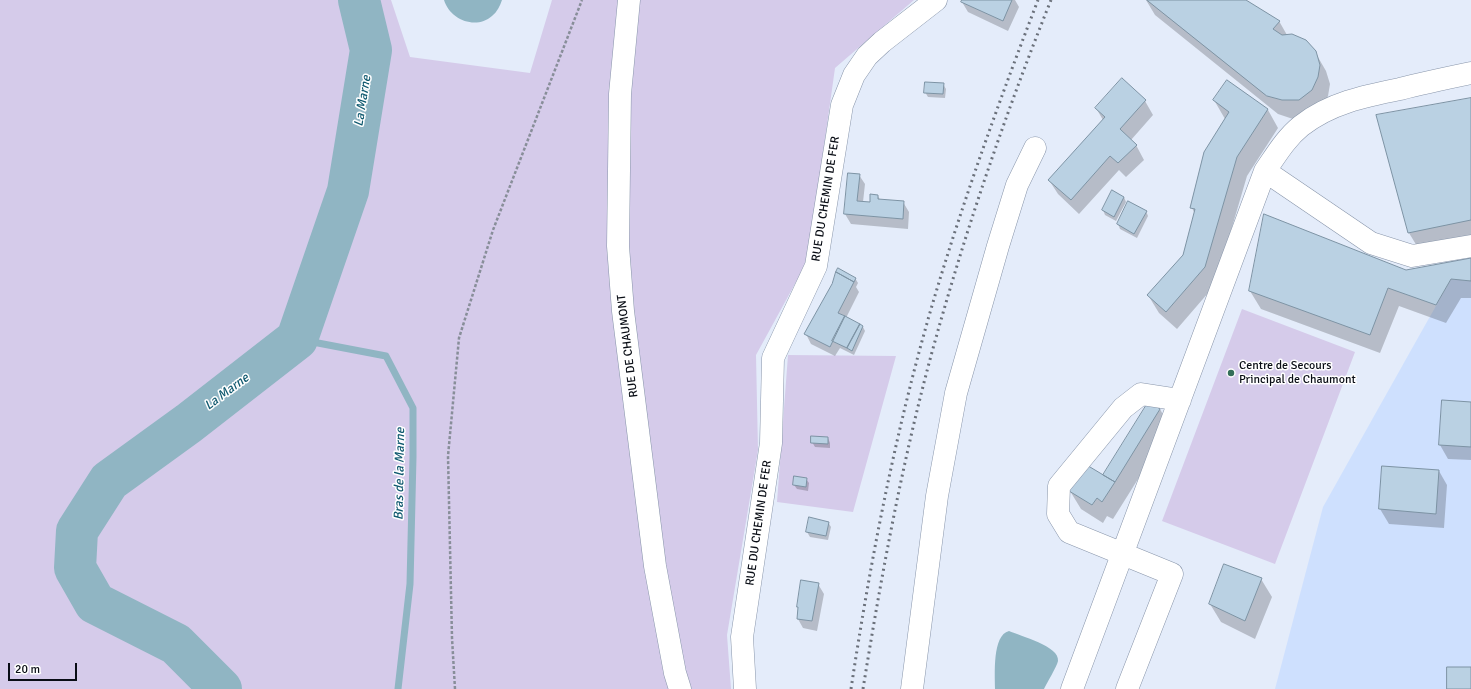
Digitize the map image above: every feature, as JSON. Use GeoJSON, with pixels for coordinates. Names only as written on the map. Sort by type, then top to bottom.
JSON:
{"type":"FeatureCollection","features":[{"type":"Feature","properties":{"kind":"street","name":"RUE DE CHAUMONT"},"geometry":{"type":"LineString","coordinates":[[629,0],[620,94],[618,253],[623,311],[655,566],[675,673],[680,689]]}},
{"type":"Feature","properties":{"kind":"street","name":"RUE DU CHEMIN DE FER"},"geometry":{"type":"LineString","coordinates":[[745,689],[742,636],[771,443],[773,358],[816,266],[842,105],[854,75],[867,56],[882,42],[936,0]]}},
{"type":"Feature","properties":{"kind":"street"},"geometry":{"type":"LineString","coordinates":[[1072,689],[1265,171],[1277,153],[1300,127],[1316,116],[1339,104],[1368,95],[1471,73]]}},
{"type":"Feature","properties":{"kind":"street"},"geometry":{"type":"LineString","coordinates":[[912,689],[937,496],[956,393],[998,246],[1017,186],[1035,148]]}},
{"type":"Feature","properties":{"kind":"street"},"geometry":{"type":"LineString","coordinates":[[1265,171],[1372,243],[1412,256],[1471,246]]}},
{"type":"Feature","properties":{"kind":"street"},"geometry":{"type":"LineString","coordinates":[[1127,689],[1172,574],[1069,532],[1058,514],[1059,486],[1123,408],[1141,394],[1180,400]]}},
{"type":"Feature","properties":{"kind":"path"},"geometry":{"type":"LineString","coordinates":[[454,689],[448,456],[459,338],[493,230],[582,0]]}},
{"type":"Feature","properties":{"kind":"shaded area"},"geometry":{"type":"Polygon","coordinates":[[[0,0],[391,0],[410,57],[530,73],[552,0],[914,0],[835,68],[808,260],[756,355],[758,450],[727,635],[731,689],[0,689],[0,0]]]}},
{"type":"Feature","properties":{"kind":"shaded area"},"geometry":{"type":"Polygon","coordinates":[[[444,0],[502,0],[498,9],[492,16],[479,22],[471,22],[458,18],[447,7],[444,0]]]}},
{"type":"Feature","properties":{"kind":"shaded area"},"geometry":{"type":"Polygon","coordinates":[[[1451,279],[1471,281],[1471,689],[1275,689],[1323,507],[1451,279]]]}},
{"type":"Feature","properties":{"kind":"shaded area"},"geometry":{"type":"Polygon","coordinates":[[[1242,309],[1355,352],[1275,564],[1162,521],[1242,309]]]}},
{"type":"Feature","properties":{"kind":"shaded area"},"geometry":{"type":"Polygon","coordinates":[[[788,355],[896,356],[853,512],[777,502],[788,355]]]}},
{"type":"Feature","properties":{"kind":"shaded area"},"geometry":{"type":"Polygon","coordinates":[[[1009,631],[1046,646],[1057,656],[1058,661],[1044,689],[995,689],[997,647],[1004,634],[1009,631]]]}},
{"type":"Feature","properties":{"kind":"building"},"geometry":{"type":"Polygon","coordinates":[[[962,0],[1012,0],[1003,21],[961,2],[962,0]]]}},
{"type":"Feature","properties":{"kind":"building"},"geometry":{"type":"Polygon","coordinates":[[[1147,0],[1246,0],[1280,21],[1273,29],[1282,35],[1292,34],[1306,40],[1316,51],[1320,65],[1318,77],[1312,90],[1299,100],[1282,100],[1267,96],[1147,0]]]}},
{"type":"Feature","properties":{"kind":"building"},"geometry":{"type":"Polygon","coordinates":[[[1122,78],[1146,100],[1120,129],[1137,145],[1118,163],[1110,156],[1071,200],[1048,180],[1105,117],[1095,108],[1122,78]]]}},
{"type":"Feature","properties":{"kind":"building"},"geometry":{"type":"Polygon","coordinates":[[[1227,80],[1268,109],[1237,157],[1205,267],[1166,312],[1147,295],[1183,255],[1195,209],[1190,208],[1204,152],[1229,112],[1213,100],[1227,80]]]}},
{"type":"Feature","properties":{"kind":"building"},"geometry":{"type":"Polygon","coordinates":[[[925,82],[944,83],[943,94],[924,93],[925,82]]]}},
{"type":"Feature","properties":{"kind":"building"},"geometry":{"type":"Polygon","coordinates":[[[1471,98],[1471,220],[1408,233],[1376,115],[1471,98]]]}},
{"type":"Feature","properties":{"kind":"building"},"geometry":{"type":"Polygon","coordinates":[[[848,173],[860,174],[857,201],[870,202],[870,194],[878,195],[878,199],[904,201],[903,219],[844,214],[848,173]]]}},
{"type":"Feature","properties":{"kind":"building"},"geometry":{"type":"Polygon","coordinates":[[[1112,190],[1124,197],[1114,217],[1102,210],[1112,190]]]}},
{"type":"Feature","properties":{"kind":"building"},"geometry":{"type":"Polygon","coordinates":[[[1128,201],[1147,211],[1134,234],[1117,224],[1128,201]]]}},
{"type":"Feature","properties":{"kind":"building"},"geometry":{"type":"Polygon","coordinates":[[[1264,214],[1406,270],[1471,258],[1471,281],[1451,279],[1436,305],[1388,288],[1370,335],[1249,291],[1264,214]]]}},
{"type":"Feature","properties":{"kind":"building"},"geometry":{"type":"Polygon","coordinates":[[[838,268],[856,278],[854,282],[836,272],[838,268]]]}},
{"type":"Feature","properties":{"kind":"building"},"geometry":{"type":"Polygon","coordinates":[[[836,272],[854,282],[838,313],[845,316],[830,347],[804,334],[832,284],[836,272]]]}},
{"type":"Feature","properties":{"kind":"building"},"geometry":{"type":"Polygon","coordinates":[[[845,316],[860,324],[847,348],[832,341],[845,316]]]}},
{"type":"Feature","properties":{"kind":"building"},"geometry":{"type":"Polygon","coordinates":[[[860,324],[863,326],[852,351],[847,348],[860,324]]]}},
{"type":"Feature","properties":{"kind":"building"},"geometry":{"type":"Polygon","coordinates":[[[1442,400],[1471,402],[1471,447],[1439,445],[1442,400]]]}},
{"type":"Feature","properties":{"kind":"building"},"geometry":{"type":"Polygon","coordinates":[[[1149,401],[1160,409],[1115,482],[1103,475],[1149,401]]]}},
{"type":"Feature","properties":{"kind":"building"},"geometry":{"type":"Polygon","coordinates":[[[811,436],[828,437],[828,444],[811,443],[811,436]]]}},
{"type":"Feature","properties":{"kind":"building"},"geometry":{"type":"Polygon","coordinates":[[[1085,464],[1115,482],[1102,502],[1097,498],[1092,505],[1069,491],[1085,464]]]}},
{"type":"Feature","properties":{"kind":"building"},"geometry":{"type":"Polygon","coordinates":[[[1382,466],[1439,470],[1436,514],[1379,509],[1382,466]]]}},
{"type":"Feature","properties":{"kind":"building"},"geometry":{"type":"Polygon","coordinates":[[[794,476],[807,478],[806,487],[793,485],[794,476]]]}},
{"type":"Feature","properties":{"kind":"building"},"geometry":{"type":"Polygon","coordinates":[[[809,517],[829,522],[826,536],[806,532],[809,517]]]}},
{"type":"Feature","properties":{"kind":"building"},"geometry":{"type":"Polygon","coordinates":[[[1224,564],[1262,578],[1245,621],[1209,604],[1224,564]]]}},
{"type":"Feature","properties":{"kind":"building"},"geometry":{"type":"Polygon","coordinates":[[[801,580],[819,583],[812,621],[797,619],[797,607],[801,580]]]}},
{"type":"Feature","properties":{"kind":"building"},"geometry":{"type":"Polygon","coordinates":[[[1447,667],[1471,667],[1471,689],[1447,689],[1447,667]]]}},
{"type":"Feature","properties":{"kind":"waterway","name":"La Marne"},"geometry":{"type":"LineString","coordinates":[[221,689],[176,644],[95,603],[75,568],[77,531],[109,481],[189,423],[297,339],[348,191],[371,50],[359,0]]}},
{"type":"Feature","properties":{"kind":"waterway","name":"Bras de la Marne"},"geometry":{"type":"LineString","coordinates":[[297,339],[386,356],[413,408],[410,584],[398,689]]}},
{"type":"Feature","properties":{"kind":"railway"},"geometry":{"type":"LineString","coordinates":[[851,689],[866,595],[884,501],[916,362],[941,276],[967,196],[1008,78],[1038,0]]}},
{"type":"Feature","properties":{"kind":"railway"},"geometry":{"type":"LineString","coordinates":[[863,689],[896,503],[928,366],[978,199],[1020,79],[1051,0]]}},
{"type":"Feature","properties":{"kind":"place","name":"Centre de Secours Principal de Chaumont"},"geometry":{"type":"Point","coordinates":[1231,373]}}]}
